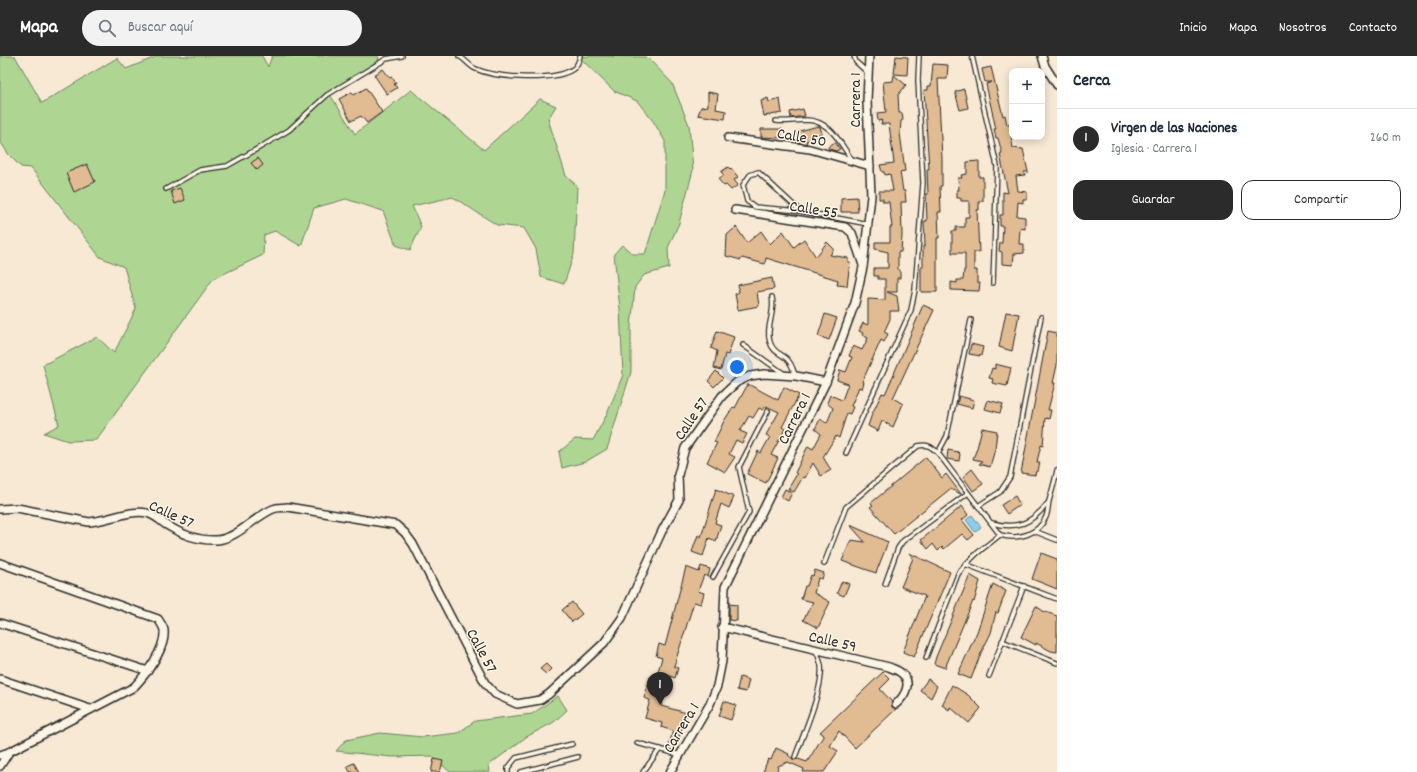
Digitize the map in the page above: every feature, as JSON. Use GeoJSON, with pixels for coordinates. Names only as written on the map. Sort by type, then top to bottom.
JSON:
{"type":"FeatureCollection","features":[{"type":"Feature","properties":{"kind":"street","name":"Carrera 1"},"geometry":{"type":"LineString","coordinates":[[670,772],[710,704],[718,686],[722,661],[722,627],[725,587],[826,382],[846,332],[855,303],[863,267],[871,196],[867,72],[869,56]]}},
{"type":"Feature","properties":{"kind":"street"},"geometry":{"type":"LineString","coordinates":[[1042,56],[1045,66],[1057,85]]}},
{"type":"Feature","properties":{"kind":"street","name":"Calle 50"},"geometry":{"type":"LineString","coordinates":[[728,138],[810,149],[870,166]]}},
{"type":"Feature","properties":{"kind":"street","name":"Calle 55"},"geometry":{"type":"LineString","coordinates":[[735,210],[845,227],[852,233],[863,267]]}},
{"type":"Feature","properties":{"kind":"street","name":"Calle 57"},"geometry":{"type":"LineString","coordinates":[[0,509],[17,508],[89,522],[136,513],[146,513],[188,536],[203,540],[219,540],[230,536],[275,508],[288,507],[396,525],[405,533],[413,544],[485,683],[495,694],[517,704],[529,703],[540,700],[571,674],[604,643],[622,618],[678,500],[678,475],[685,448],[722,396],[737,382],[750,376],[764,374],[796,376],[826,382]]}},
{"type":"Feature","properties":{"kind":"street"},"geometry":{"type":"LineString","coordinates":[[0,563],[158,619],[164,629],[163,642],[148,671],[134,687],[9,752],[0,755]]}},
{"type":"Feature","properties":{"kind":"street"},"geometry":{"type":"LineString","coordinates":[[0,623],[148,671]]}},
{"type":"Feature","properties":{"kind":"street","name":"Calle 59"},"geometry":{"type":"LineString","coordinates":[[722,627],[816,651],[889,667],[901,673],[906,680],[907,690],[904,697],[896,704]]}},
{"type":"Feature","properties":{"kind":"street"},"geometry":{"type":"LineString","coordinates":[[0,679],[90,709]]}},
{"type":"Feature","properties":{"kind":"street"},"geometry":{"type":"LineString","coordinates":[[0,766],[9,752]]}},
{"type":"Feature","properties":{"kind":"lane"},"geometry":{"type":"LineString","coordinates":[[166,189],[200,170],[227,166],[258,149],[289,130],[327,95],[386,59],[402,56]]}},
{"type":"Feature","properties":{"kind":"lane"},"geometry":{"type":"LineString","coordinates":[[459,56],[477,70],[523,78],[566,72],[574,69],[580,56]]}},
{"type":"Feature","properties":{"kind":"lane"},"geometry":{"type":"LineString","coordinates":[[854,56],[856,62],[867,72]]}},
{"type":"Feature","properties":{"kind":"lane"},"geometry":{"type":"LineString","coordinates":[[846,452],[911,310],[915,290],[922,183],[918,80],[920,56]]}},
{"type":"Feature","properties":{"kind":"lane"},"geometry":{"type":"LineString","coordinates":[[972,56],[997,166],[993,283]]}},
{"type":"Feature","properties":{"kind":"lane"},"geometry":{"type":"LineString","coordinates":[[776,121],[788,122],[808,120],[819,122],[828,127],[853,161]]}},
{"type":"Feature","properties":{"kind":"lane"},"geometry":{"type":"LineString","coordinates":[[800,211],[758,172],[750,175],[742,185],[747,201],[755,207],[800,211],[869,224]]}},
{"type":"Feature","properties":{"kind":"lane"},"geometry":{"type":"LineString","coordinates":[[772,296],[774,305],[768,336],[770,343],[774,351],[787,359],[792,365],[796,376]]}},
{"type":"Feature","properties":{"kind":"lane"},"geometry":{"type":"LineString","coordinates":[[978,506],[1000,492],[1010,477],[1042,317]]}},
{"type":"Feature","properties":{"kind":"lane"},"geometry":{"type":"LineString","coordinates":[[938,453],[947,436],[971,320]]}},
{"type":"Feature","properties":{"kind":"lane"},"geometry":{"type":"LineString","coordinates":[[743,345],[787,376]]}},
{"type":"Feature","properties":{"kind":"lane"},"geometry":{"type":"LineString","coordinates":[[713,577],[749,512],[739,467],[768,411]]}},
{"type":"Feature","properties":{"kind":"lane"},"geometry":{"type":"LineString","coordinates":[[824,564],[846,507],[918,446],[925,445],[932,447],[938,453],[1000,535]]}},
{"type":"Feature","properties":{"kind":"lane"},"geometry":{"type":"LineString","coordinates":[[992,523],[1001,526],[1021,524],[1038,515],[1049,501],[1056,488],[1057,470]]}},
{"type":"Feature","properties":{"kind":"lane"},"geometry":{"type":"LineString","coordinates":[[885,584],[898,548],[903,541],[968,493]]}},
{"type":"Feature","properties":{"kind":"lane"},"geometry":{"type":"LineString","coordinates":[[926,658],[958,574],[965,564],[1000,535],[1016,537],[1026,535],[1034,531],[1046,516],[1049,501]]}},
{"type":"Feature","properties":{"kind":"lane"},"geometry":{"type":"LineString","coordinates":[[749,512],[759,516]]}},
{"type":"Feature","properties":{"kind":"lane"},"geometry":{"type":"LineString","coordinates":[[1038,515],[1046,516]]}},
{"type":"Feature","properties":{"kind":"lane"},"geometry":{"type":"LineString","coordinates":[[1034,531],[1057,540]]}},
{"type":"Feature","properties":{"kind":"lane"},"geometry":{"type":"LineString","coordinates":[[965,564],[1057,600]]}},
{"type":"Feature","properties":{"kind":"lane"},"geometry":{"type":"LineString","coordinates":[[989,676],[1024,586]]}},
{"type":"Feature","properties":{"kind":"lane"},"geometry":{"type":"LineString","coordinates":[[1002,641],[1057,663]]}},
{"type":"Feature","properties":{"kind":"lane"},"geometry":{"type":"LineString","coordinates":[[795,757],[810,715],[820,678],[821,665],[816,651]]}},
{"type":"Feature","properties":{"kind":"lane"},"geometry":{"type":"LineString","coordinates":[[637,743],[681,755]]}},
{"type":"Feature","properties":{"kind":"lane"},"geometry":{"type":"LineString","coordinates":[[508,772],[508,768],[516,758],[572,744]]}},
{"type":"Feature","properties":{"kind":"lane"},"geometry":{"type":"LineString","coordinates":[[643,772],[660,750]]}},
{"type":"Feature","properties":{"kind":"lane"},"geometry":{"type":"LineString","coordinates":[[521,772],[578,757]]}},
{"type":"Feature","properties":{"kind":"green space"},"geometry":{"type":"Polygon","coordinates":[[[0,56],[15,56],[42,103],[117,58],[126,69],[158,56],[262,56],[268,67],[272,56],[378,56],[379,60],[329,93],[355,134],[411,90],[484,150],[540,99],[556,106],[548,119],[566,176],[577,186],[574,254],[564,284],[541,277],[536,249],[524,228],[497,225],[453,197],[412,206],[421,227],[410,250],[396,245],[383,211],[346,199],[314,208],[301,246],[275,231],[264,235],[263,255],[213,279],[96,440],[68,441],[44,433],[59,425],[43,365],[97,337],[114,353],[136,309],[124,267],[100,257],[31,168],[21,167],[9,155],[0,141],[0,56]]]}},
{"type":"Feature","properties":{"kind":"green space"},"geometry":{"type":"Polygon","coordinates":[[[578,56],[647,57],[672,83],[689,125],[693,170],[679,223],[668,248],[669,268],[644,275],[635,287],[631,327],[631,372],[607,449],[585,462],[562,468],[559,452],[575,439],[593,440],[607,414],[623,375],[620,309],[614,254],[622,245],[633,254],[645,254],[665,190],[665,141],[653,121],[637,101],[614,91],[578,56]]]}},
{"type":"Feature","properties":{"kind":"green space"},"geometry":{"type":"Polygon","coordinates":[[[558,696],[567,710],[554,722],[526,737],[489,765],[490,772],[450,772],[432,756],[392,757],[336,751],[346,740],[380,733],[423,737],[458,733],[475,721],[532,714],[558,696]]]}},
{"type":"Feature","properties":{"kind":"water"},"geometry":{"type":"Polygon","coordinates":[[[972,515],[981,527],[975,532],[966,520],[972,515]]]}},
{"type":"Feature","properties":{"kind":"building"},"geometry":{"type":"Polygon","coordinates":[[[896,56],[908,57],[907,75],[894,74],[896,56]]]}},
{"type":"Feature","properties":{"kind":"building"},"geometry":{"type":"Polygon","coordinates":[[[933,64],[948,65],[947,79],[938,79],[942,186],[940,186],[941,212],[938,212],[939,238],[937,238],[937,292],[921,292],[921,267],[923,267],[923,246],[925,246],[924,221],[927,221],[927,169],[929,169],[924,90],[928,90],[928,86],[931,86],[933,64]]]}},
{"type":"Feature","properties":{"kind":"building"},"geometry":{"type":"Polygon","coordinates":[[[991,67],[1003,116],[1005,115],[1007,125],[1009,125],[1009,140],[1012,140],[1013,148],[1023,149],[1028,172],[1024,172],[1025,175],[1016,176],[1018,191],[1027,192],[1027,199],[1023,199],[1023,203],[1018,202],[1017,216],[1025,217],[1025,229],[1020,228],[1019,244],[1024,244],[1024,253],[1014,254],[1013,265],[1002,264],[1002,252],[999,251],[1000,243],[1002,243],[1003,226],[1000,226],[1000,215],[1003,215],[1003,192],[1008,193],[1000,154],[1002,153],[998,138],[996,138],[994,129],[996,129],[986,84],[992,82],[985,82],[982,69],[991,67]]]}},
{"type":"Feature","properties":{"kind":"building"},"geometry":{"type":"Polygon","coordinates":[[[383,69],[390,78],[392,77],[397,88],[387,94],[374,75],[383,69]]]}},
{"type":"Feature","properties":{"kind":"building"},"geometry":{"type":"Polygon","coordinates":[[[894,75],[906,85],[898,95],[899,113],[902,113],[903,120],[901,121],[900,133],[905,171],[900,172],[906,202],[901,202],[901,252],[898,252],[898,270],[900,270],[900,278],[897,278],[897,292],[887,292],[897,296],[899,311],[890,311],[890,319],[884,332],[888,334],[884,342],[881,340],[862,382],[864,382],[862,389],[859,387],[851,406],[853,407],[850,414],[847,413],[839,438],[836,436],[823,457],[831,470],[821,476],[813,463],[805,478],[803,477],[794,492],[788,489],[797,474],[795,473],[808,446],[813,449],[821,434],[815,429],[820,419],[827,423],[833,408],[827,403],[830,395],[842,400],[848,384],[837,380],[840,370],[846,372],[852,357],[849,356],[853,346],[862,350],[868,338],[862,335],[863,333],[859,331],[863,323],[868,325],[868,299],[885,300],[885,279],[878,279],[878,276],[874,276],[874,268],[888,268],[888,252],[875,249],[875,242],[890,242],[890,227],[892,227],[889,202],[883,202],[883,199],[879,199],[879,191],[893,191],[890,174],[885,175],[884,172],[882,172],[880,165],[894,163],[889,124],[881,124],[882,120],[878,121],[877,113],[886,112],[883,82],[893,81],[894,75]]]}},
{"type":"Feature","properties":{"kind":"building"},"geometry":{"type":"Polygon","coordinates":[[[366,88],[382,112],[367,123],[361,116],[351,121],[339,99],[352,92],[354,95],[366,88]]]}},
{"type":"Feature","properties":{"kind":"building"},"geometry":{"type":"Polygon","coordinates":[[[964,89],[968,108],[960,110],[955,92],[964,89]]]}},
{"type":"Feature","properties":{"kind":"building"},"geometry":{"type":"Polygon","coordinates":[[[708,92],[718,94],[716,109],[726,111],[725,119],[698,115],[701,107],[708,106],[708,92]]]}},
{"type":"Feature","properties":{"kind":"building"},"geometry":{"type":"Polygon","coordinates":[[[768,98],[769,102],[780,99],[782,113],[764,116],[761,101],[768,98]]]}},
{"type":"Feature","properties":{"kind":"building"},"geometry":{"type":"Polygon","coordinates":[[[803,109],[805,116],[791,118],[790,112],[803,109]]]}},
{"type":"Feature","properties":{"kind":"building"},"geometry":{"type":"Polygon","coordinates":[[[818,126],[820,127],[822,133],[816,135],[817,138],[806,141],[807,144],[798,142],[796,132],[818,126]]]}},
{"type":"Feature","properties":{"kind":"building"},"geometry":{"type":"Polygon","coordinates":[[[761,129],[782,129],[782,138],[761,137],[761,129]]]}},
{"type":"Feature","properties":{"kind":"building"},"geometry":{"type":"Polygon","coordinates":[[[835,142],[840,149],[836,151],[829,149],[828,147],[835,142]]]}},
{"type":"Feature","properties":{"kind":"building"},"geometry":{"type":"Polygon","coordinates":[[[258,158],[263,165],[257,170],[251,163],[258,158]]]}},
{"type":"Feature","properties":{"kind":"building"},"geometry":{"type":"Polygon","coordinates":[[[979,161],[979,177],[983,177],[983,201],[979,201],[979,210],[977,210],[979,252],[974,252],[974,270],[977,270],[977,283],[980,283],[979,291],[951,290],[951,282],[957,283],[957,280],[963,280],[965,270],[965,253],[952,253],[952,231],[956,231],[956,227],[965,227],[965,217],[969,217],[969,201],[961,201],[961,198],[957,198],[957,190],[959,190],[958,178],[962,178],[961,175],[967,174],[967,162],[979,161]]]}},
{"type":"Feature","properties":{"kind":"building"},"geometry":{"type":"Polygon","coordinates":[[[87,164],[95,182],[74,192],[66,173],[87,164]]]}},
{"type":"Feature","properties":{"kind":"building"},"geometry":{"type":"Polygon","coordinates":[[[728,167],[730,169],[731,168],[738,177],[734,180],[738,185],[731,190],[726,185],[724,186],[718,179],[724,175],[721,172],[728,167]]]}},
{"type":"Feature","properties":{"kind":"building"},"geometry":{"type":"Polygon","coordinates":[[[180,188],[185,200],[175,204],[171,191],[180,188]]]}},
{"type":"Feature","properties":{"kind":"building"},"geometry":{"type":"Polygon","coordinates":[[[857,197],[858,212],[841,212],[841,198],[857,197]]]}},
{"type":"Feature","properties":{"kind":"building"},"geometry":{"type":"Polygon","coordinates":[[[736,227],[747,243],[761,231],[770,244],[783,231],[794,247],[804,239],[816,257],[827,242],[834,249],[830,255],[848,258],[848,262],[850,262],[847,286],[837,285],[838,280],[766,258],[765,264],[742,258],[741,260],[726,256],[727,235],[736,227]]]}},
{"type":"Feature","properties":{"kind":"building"},"geometry":{"type":"Polygon","coordinates":[[[772,278],[774,289],[757,292],[759,306],[738,310],[735,294],[739,292],[738,285],[772,278]]]}},
{"type":"Feature","properties":{"kind":"building"},"geometry":{"type":"Polygon","coordinates":[[[923,305],[934,310],[893,398],[903,404],[893,427],[882,421],[878,431],[868,426],[872,414],[882,393],[885,394],[923,305]]]}},
{"type":"Feature","properties":{"kind":"building"},"geometry":{"type":"Polygon","coordinates":[[[1006,312],[1019,314],[1012,351],[999,347],[1006,312]]]}},
{"type":"Feature","properties":{"kind":"building"},"geometry":{"type":"Polygon","coordinates":[[[825,314],[837,318],[829,340],[818,336],[825,314]]]}},
{"type":"Feature","properties":{"kind":"building"},"geometry":{"type":"Polygon","coordinates":[[[717,331],[734,337],[728,355],[725,354],[721,370],[714,368],[717,351],[711,348],[717,331]]]}},
{"type":"Feature","properties":{"kind":"building"},"geometry":{"type":"Polygon","coordinates":[[[1048,331],[1057,333],[1057,365],[1053,383],[1055,383],[1048,410],[1051,410],[1049,419],[1045,418],[1043,446],[1041,445],[1037,462],[1040,462],[1038,471],[1036,471],[1035,475],[1021,473],[1048,331]]]}},
{"type":"Feature","properties":{"kind":"building"},"geometry":{"type":"Polygon","coordinates":[[[971,344],[983,347],[981,356],[969,354],[971,344]]]}},
{"type":"Feature","properties":{"kind":"building"},"geometry":{"type":"Polygon","coordinates":[[[995,364],[1011,368],[1007,386],[992,383],[993,379],[989,378],[992,368],[995,369],[995,364]]]}},
{"type":"Feature","properties":{"kind":"building"},"geometry":{"type":"Polygon","coordinates":[[[716,371],[723,378],[714,387],[708,381],[716,371]]]}},
{"type":"Feature","properties":{"kind":"building"},"geometry":{"type":"Polygon","coordinates":[[[748,384],[778,400],[784,387],[799,395],[782,427],[785,429],[771,455],[778,458],[766,483],[747,474],[758,451],[761,453],[770,437],[766,435],[779,412],[766,406],[763,410],[759,408],[753,418],[749,416],[740,431],[747,434],[742,443],[736,440],[729,454],[735,457],[725,472],[707,462],[717,443],[714,442],[724,421],[733,407],[735,408],[748,384]]]}},
{"type":"Feature","properties":{"kind":"building"},"geometry":{"type":"Polygon","coordinates":[[[959,396],[974,400],[972,408],[957,404],[959,396]]]}},
{"type":"Feature","properties":{"kind":"building"},"geometry":{"type":"Polygon","coordinates":[[[988,400],[1003,404],[1000,413],[985,409],[988,400]]]}},
{"type":"Feature","properties":{"kind":"building"},"geometry":{"type":"Polygon","coordinates":[[[982,428],[997,431],[995,449],[990,467],[979,464],[982,461],[973,459],[982,428]]]}},
{"type":"Feature","properties":{"kind":"building"},"geometry":{"type":"Polygon","coordinates":[[[948,450],[958,452],[960,454],[959,461],[947,459],[948,450]]]}},
{"type":"Feature","properties":{"kind":"building"},"geometry":{"type":"Polygon","coordinates":[[[926,457],[942,478],[946,474],[961,494],[950,489],[894,534],[870,507],[873,505],[871,503],[926,457]]]}},
{"type":"Feature","properties":{"kind":"building"},"geometry":{"type":"Polygon","coordinates":[[[972,469],[983,484],[973,491],[964,478],[964,476],[972,469]]]}},
{"type":"Feature","properties":{"kind":"building"},"geometry":{"type":"Polygon","coordinates":[[[716,489],[734,497],[729,508],[721,504],[715,523],[721,525],[716,541],[709,538],[703,556],[692,552],[698,535],[701,537],[716,489]]]}},
{"type":"Feature","properties":{"kind":"building"},"geometry":{"type":"Polygon","coordinates":[[[785,489],[792,493],[788,501],[781,497],[785,489]]]}},
{"type":"Feature","properties":{"kind":"building"},"geometry":{"type":"Polygon","coordinates":[[[1015,496],[1020,505],[1007,514],[1001,505],[1015,496]]]}},
{"type":"Feature","properties":{"kind":"building"},"geometry":{"type":"Polygon","coordinates":[[[962,506],[968,515],[962,520],[974,535],[968,540],[962,534],[944,549],[942,547],[938,551],[933,544],[928,549],[921,540],[962,506]]]}},
{"type":"Feature","properties":{"kind":"building"},"geometry":{"type":"Polygon","coordinates":[[[850,525],[888,542],[876,573],[842,561],[851,540],[865,542],[850,525]]]}},
{"type":"Feature","properties":{"kind":"building"},"geometry":{"type":"Polygon","coordinates":[[[909,553],[950,572],[914,657],[903,652],[925,596],[901,587],[913,558],[909,553]]]}},
{"type":"Feature","properties":{"kind":"building"},"geometry":{"type":"Polygon","coordinates":[[[1041,553],[1057,559],[1057,589],[1032,579],[1041,553]]]}},
{"type":"Feature","properties":{"kind":"building"},"geometry":{"type":"Polygon","coordinates":[[[701,566],[710,569],[708,577],[704,575],[698,591],[704,593],[701,604],[694,602],[674,666],[678,668],[675,678],[670,676],[661,706],[687,713],[676,746],[669,744],[673,731],[661,727],[662,723],[645,718],[650,700],[644,698],[650,677],[656,678],[662,658],[656,656],[659,644],[665,646],[686,567],[699,572],[701,566]]]}},
{"type":"Feature","properties":{"kind":"building"},"geometry":{"type":"Polygon","coordinates":[[[815,570],[824,573],[822,579],[818,578],[814,593],[830,602],[818,628],[803,620],[813,602],[801,599],[805,586],[807,586],[811,575],[813,576],[815,570]]]}},
{"type":"Feature","properties":{"kind":"building"},"geometry":{"type":"Polygon","coordinates":[[[970,575],[980,581],[974,602],[973,601],[945,668],[934,664],[970,575]]]}},
{"type":"Feature","properties":{"kind":"building"},"geometry":{"type":"Polygon","coordinates":[[[842,581],[849,584],[844,596],[837,593],[842,581]]]}},
{"type":"Feature","properties":{"kind":"building"},"geometry":{"type":"Polygon","coordinates":[[[993,584],[1006,591],[998,613],[996,612],[991,633],[971,679],[958,674],[977,632],[993,584]]]}},
{"type":"Feature","properties":{"kind":"building"},"geometry":{"type":"Polygon","coordinates":[[[572,602],[582,614],[572,622],[562,610],[572,602]]]}},
{"type":"Feature","properties":{"kind":"building"},"geometry":{"type":"Polygon","coordinates":[[[729,604],[737,605],[737,621],[729,620],[729,604]]]}},
{"type":"Feature","properties":{"kind":"building"},"geometry":{"type":"Polygon","coordinates":[[[1036,606],[1043,611],[1057,616],[1057,652],[1051,651],[1036,643],[1036,645],[1021,637],[1036,606]]]}},
{"type":"Feature","properties":{"kind":"building"},"geometry":{"type":"Polygon","coordinates":[[[546,664],[551,669],[546,674],[540,669],[546,664]]]}},
{"type":"Feature","properties":{"kind":"building"},"geometry":{"type":"Polygon","coordinates":[[[883,672],[890,679],[880,689],[892,702],[892,707],[896,709],[855,748],[839,731],[830,746],[838,751],[824,772],[803,772],[804,769],[788,762],[778,766],[777,772],[763,772],[768,759],[771,760],[776,748],[789,754],[788,755],[794,760],[798,759],[807,762],[824,735],[820,732],[883,672]]]}},
{"type":"Feature","properties":{"kind":"building"},"geometry":{"type":"Polygon","coordinates":[[[740,677],[749,680],[746,692],[737,690],[740,677]]]}},
{"type":"Feature","properties":{"kind":"building"},"geometry":{"type":"Polygon","coordinates":[[[928,679],[937,686],[931,698],[920,690],[928,679]]]}},
{"type":"Feature","properties":{"kind":"building"},"geometry":{"type":"Polygon","coordinates":[[[952,685],[968,695],[981,708],[969,723],[950,707],[949,710],[942,705],[952,685]]]}},
{"type":"Feature","properties":{"kind":"building"},"geometry":{"type":"Polygon","coordinates":[[[724,701],[736,705],[731,720],[719,716],[724,701]]]}},
{"type":"Feature","properties":{"kind":"building"},"geometry":{"type":"Polygon","coordinates":[[[434,759],[443,761],[440,772],[431,772],[434,759]]]}},
{"type":"Feature","properties":{"kind":"building"},"geometry":{"type":"Polygon","coordinates":[[[354,763],[359,772],[350,772],[347,766],[354,763]]]}},
{"type":"Feature","properties":{"kind":"place","name":"Virgen de las Naciones"},"geometry":{"type":"Point","coordinates":[660,705]}}]}
